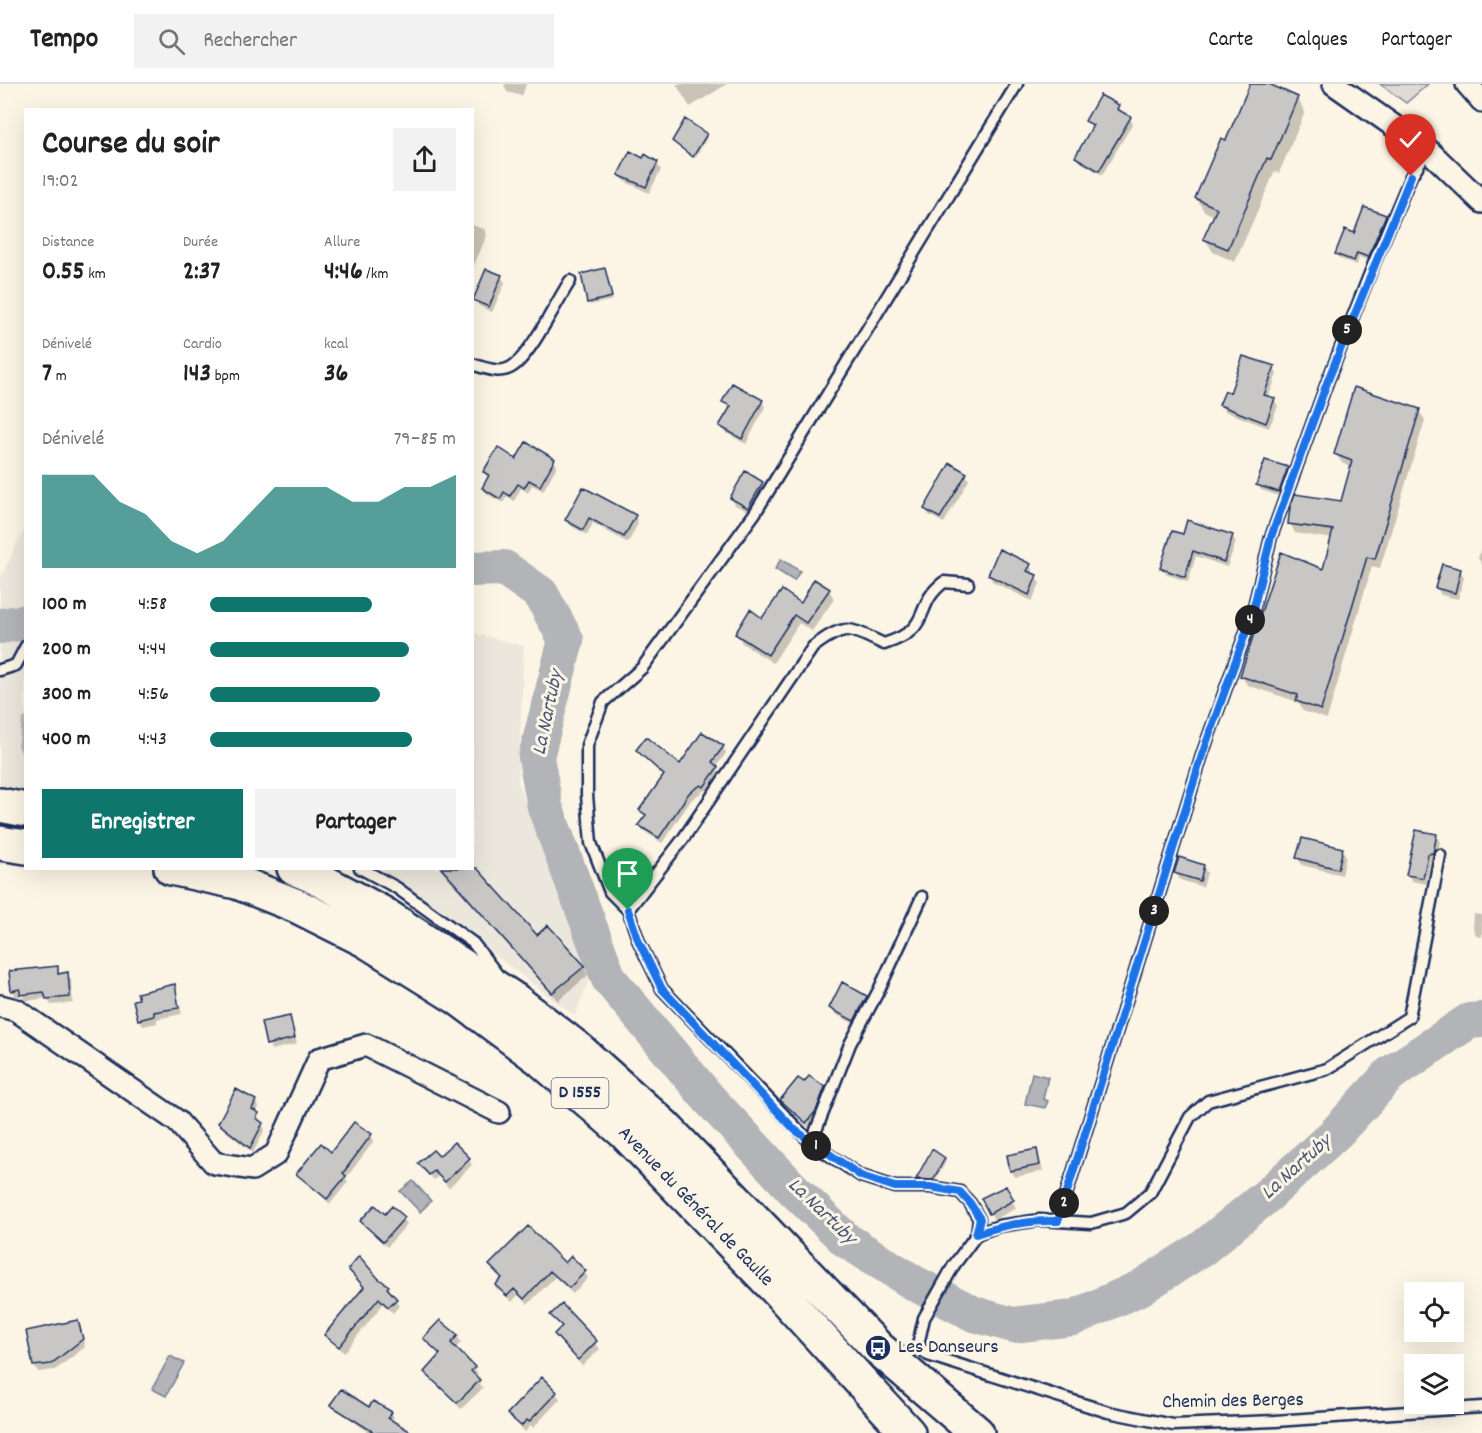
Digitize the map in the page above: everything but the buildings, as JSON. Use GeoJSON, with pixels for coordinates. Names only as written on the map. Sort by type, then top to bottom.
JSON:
{"type":"FeatureCollection","features":[{"type":"Feature","properties":{"kind":"main road"},"geometry":{"type":"LineString","coordinates":[[0,843],[24,847]]}},
{"type":"Feature","properties":{"kind":"main road","name":"Avenue du Général de Gaulle"},"geometry":{"type":"LineString","coordinates":[[180,870],[237,882],[297,906],[355,935],[458,998],[539,1058],[624,1132],[776,1289],[908,1433]]}},
{"type":"Feature","properties":{"kind":"main road","name":"Avenue du Général de Gaulle"},"geometry":{"type":"LineString","coordinates":[[300,870],[382,913],[516,1001],[579,1049],[664,1126],[878,1348],[977,1433]]}},
{"type":"Feature","properties":{"kind":"street"},"geometry":{"type":"LineString","coordinates":[[1334,84],[1428,150],[1482,202]]}},
{"type":"Feature","properties":{"kind":"street"},"geometry":{"type":"LineString","coordinates":[[1467,84],[1482,101]]}},
{"type":"Feature","properties":{"kind":"street"},"geometry":{"type":"LineString","coordinates":[[0,1006],[16,1010],[177,1121],[214,1163],[252,1169],[276,1154],[319,1059],[366,1045],[500,1112]]}},
{"type":"Feature","properties":{"kind":"lane"},"geometry":{"type":"LineString","coordinates":[[976,1234],[980,1219],[960,1192],[930,1187],[895,1187],[861,1176],[811,1143],[788,1122],[662,989],[639,942],[628,910],[610,892],[591,843],[587,795],[587,745],[603,702],[642,668],[755,513],[1017,84]]}},
{"type":"Feature","properties":{"kind":"lane"},"geometry":{"type":"LineString","coordinates":[[1058,1221],[1203,752],[1251,618],[1271,537],[1328,380],[1375,261],[1411,176],[1428,150]]}},
{"type":"Feature","properties":{"kind":"lane"},"geometry":{"type":"LineString","coordinates":[[474,365],[498,371],[512,367],[525,354],[570,281]]}},
{"type":"Feature","properties":{"kind":"lane"},"geometry":{"type":"LineString","coordinates":[[628,910],[683,839],[813,647],[834,631],[852,630],[884,644],[904,638],[915,629],[934,589],[944,582],[968,584]]}},
{"type":"Feature","properties":{"kind":"lane"},"geometry":{"type":"LineString","coordinates":[[0,670],[21,665],[24,649]]}},
{"type":"Feature","properties":{"kind":"lane"},"geometry":{"type":"LineString","coordinates":[[976,1234],[999,1226],[1040,1220],[1091,1223],[1126,1213],[1150,1193],[1190,1117],[1208,1101],[1327,1069],[1409,1017],[1440,855]]}},
{"type":"Feature","properties":{"kind":"lane"},"geometry":{"type":"LineString","coordinates":[[364,870],[397,888],[474,944],[516,1001]]}},
{"type":"Feature","properties":{"kind":"lane"},"geometry":{"type":"LineString","coordinates":[[811,1143],[850,1044],[879,990],[922,897]]}},
{"type":"Feature","properties":{"kind":"lane","name":"Chemin des Berges"},"geometry":{"type":"LineString","coordinates":[[976,1234],[954,1265],[924,1318],[918,1345],[928,1355],[1108,1412],[1173,1425],[1275,1421],[1482,1407]]}},
{"type":"Feature","properties":{"kind":"shaded area"},"geometry":{"type":"Polygon","coordinates":[[[1380,84],[1428,84],[1406,103],[1380,84]]]}},
{"type":"Feature","properties":{"kind":"shaded area"},"geometry":{"type":"Polygon","coordinates":[[[24,529],[24,849],[0,866],[0,579],[24,529]]]}},
{"type":"Feature","properties":{"kind":"shaded area"},"geometry":{"type":"Polygon","coordinates":[[[781,559],[800,571],[794,581],[775,569],[781,559]]]}},
{"type":"Feature","properties":{"kind":"shaded area"},"geometry":{"type":"Polygon","coordinates":[[[474,633],[524,646],[518,783],[591,974],[575,1016],[403,885],[361,870],[474,870],[474,633]]]}},
{"type":"Feature","properties":{"kind":"shaded area"},"geometry":{"type":"Polygon","coordinates":[[[1032,1073],[1048,1077],[1043,1099],[1048,1101],[1045,1108],[1025,1104],[1032,1073]]]}},
{"type":"Feature","properties":{"kind":"shaded area"},"geometry":{"type":"Polygon","coordinates":[[[413,1181],[431,1201],[420,1212],[400,1191],[413,1181]]]}},
{"type":"Feature","properties":{"kind":"shaded area"},"geometry":{"type":"Polygon","coordinates":[[[170,1356],[184,1363],[166,1396],[152,1389],[170,1356]]]}},
{"type":"Feature","properties":{"kind":"waterway","name":"La Nartuby"},"geometry":{"type":"LineString","coordinates":[[474,569],[504,568],[541,594],[566,640],[536,757],[545,807],[609,979],[709,1099],[792,1188],[846,1240],[914,1283],[974,1314],[1013,1325],[1073,1318],[1140,1288],[1203,1248],[1269,1194],[1336,1133],[1390,1074],[1469,1021],[1482,1020]]}},
{"type":"Feature","properties":{"kind":"waterway","name":"La Nartuby"},"geometry":{"type":"LineString","coordinates":[[0,626],[24,622]]}},
{"type":"Feature","properties":{"kind":"place","name":"Les Danseurs"},"geometry":{"type":"Point","coordinates":[878,1348]}},
{"type":"Feature","properties":{"kind":"route"},"geometry":{"type":"LineString","coordinates":[[628,910],[639,942],[662,989],[795,1130],[811,1143],[861,1176],[895,1187],[930,1187],[960,1192],[980,1219],[976,1234],[999,1226],[1040,1220],[1058,1221],[1203,752],[1251,618],[1271,537],[1328,380],[1411,176]]}}]}
